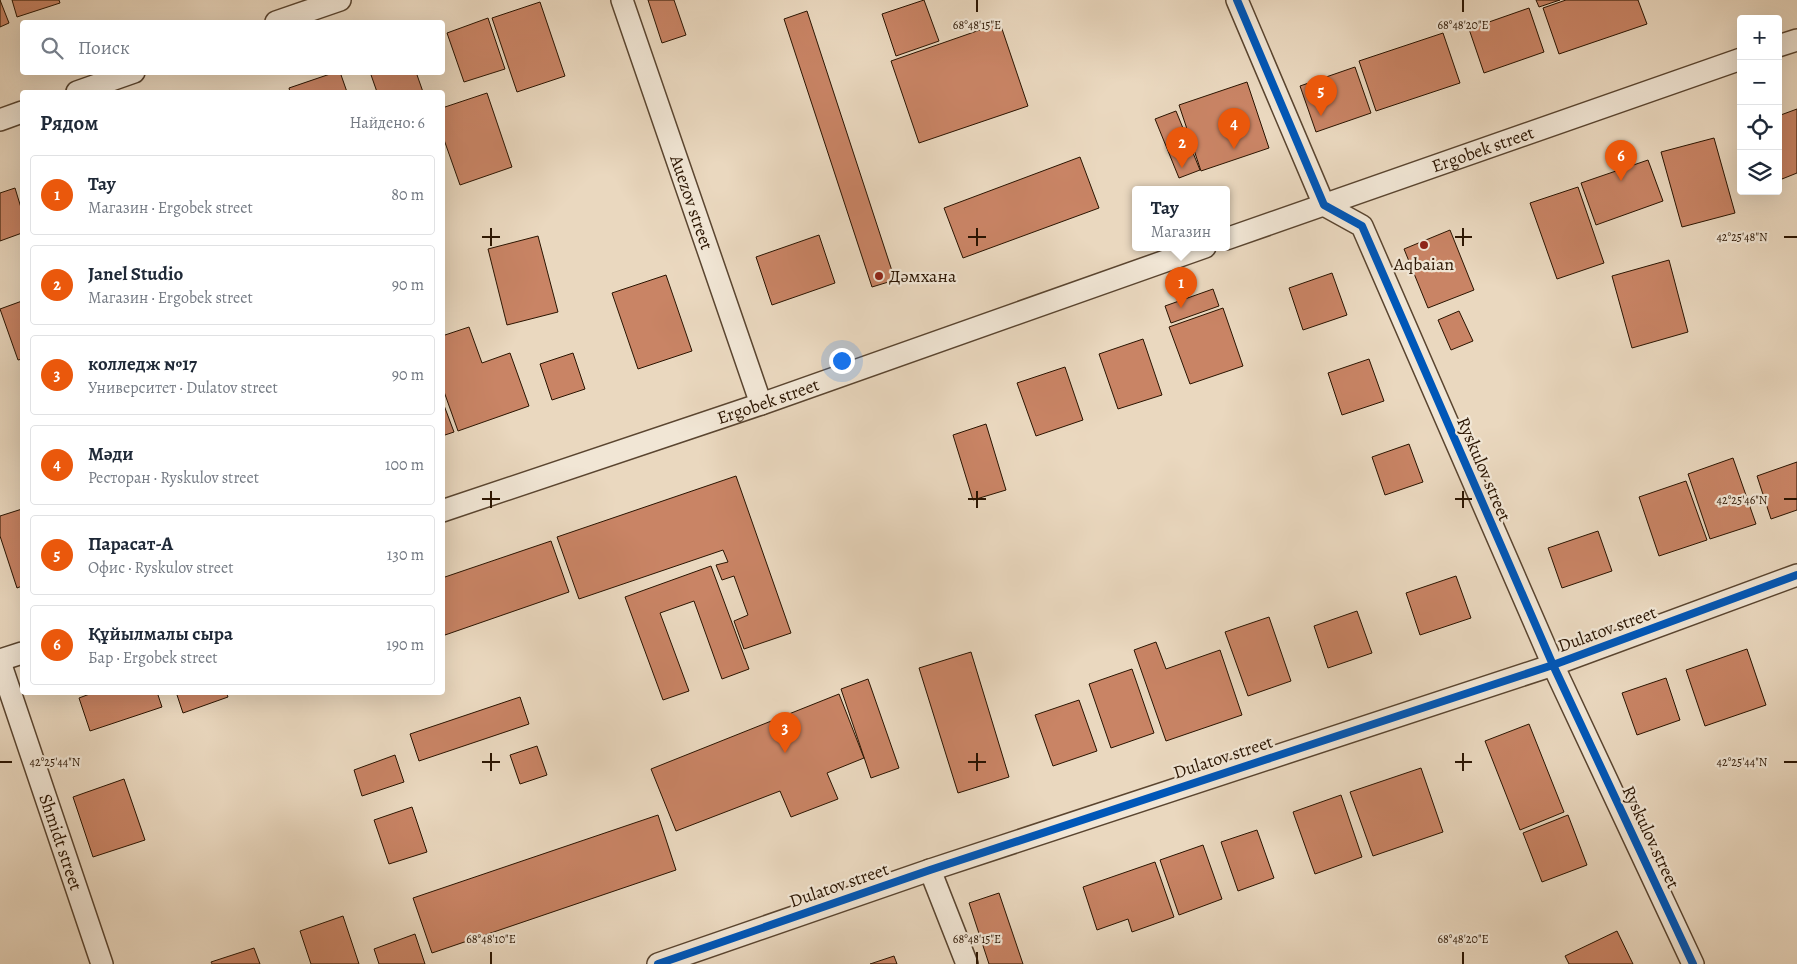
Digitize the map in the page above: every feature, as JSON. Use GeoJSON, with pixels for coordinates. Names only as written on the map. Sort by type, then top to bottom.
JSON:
{"type":"FeatureCollection","features":[{"type":"Feature","properties":{"kind":"street"},"geometry":{"type":"LineString","coordinates":[[282,20],[340,0]]}},
{"type":"Feature","properties":{"kind":"street","name":"Auezov street"},"geometry":{"type":"LineString","coordinates":[[622,0],[761,404]]}},
{"type":"Feature","properties":{"kind":"street"},"geometry":{"type":"LineString","coordinates":[[1237,0],[1324,205]]}},
{"type":"Feature","properties":{"kind":"street"},"geometry":{"type":"LineString","coordinates":[[1782,45],[1797,40]]}},
{"type":"Feature","properties":{"kind":"street","name":"Ergobek street"},"geometry":{"type":"LineString","coordinates":[[1230,238],[1738,60]]}},
{"type":"Feature","properties":{"kind":"street"},"geometry":{"type":"LineString","coordinates":[[83,90],[125,75]]}},
{"type":"Feature","properties":{"kind":"street"},"geometry":{"type":"LineString","coordinates":[[0,120],[20,113]]}},
{"type":"Feature","properties":{"kind":"street","name":"Ryskulov street"},"geometry":{"type":"LineString","coordinates":[[1324,205],[1362,226],[1553,665],[1693,964]]}},
{"type":"Feature","properties":{"kind":"street","name":"Ergobek street"},"geometry":{"type":"LineString","coordinates":[[445,510],[761,404],[1194,251]]}},
{"type":"Feature","properties":{"kind":"street","name":"Dulatov street"},"geometry":{"type":"LineString","coordinates":[[658,964],[930,870],[1553,665],[1797,575]]}},
{"type":"Feature","properties":{"kind":"street"},"geometry":{"type":"LineString","coordinates":[[0,661],[20,653]]}},
{"type":"Feature","properties":{"kind":"street","name":"Shmidt street"},"geometry":{"type":"LineString","coordinates":[[0,661],[102,964]]}},
{"type":"Feature","properties":{"kind":"street"},"geometry":{"type":"LineString","coordinates":[[930,870],[967,964]]}},
{"type":"Feature","properties":{"kind":"building"},"geometry":{"type":"Polygon","coordinates":[[[0,0],[9,23],[0,27],[0,0]]]}},
{"type":"Feature","properties":{"kind":"building"},"geometry":{"type":"Polygon","coordinates":[[[12,0],[59,0],[60,3],[17,17],[12,0]]]}},
{"type":"Feature","properties":{"kind":"building"},"geometry":{"type":"Polygon","coordinates":[[[648,0],[674,0],[686,35],[662,43],[648,0]]]}},
{"type":"Feature","properties":{"kind":"building"},"geometry":{"type":"Polygon","coordinates":[[[924,0],[939,41],[896,56],[882,14],[924,0]]]}},
{"type":"Feature","properties":{"kind":"building"},"geometry":{"type":"Polygon","coordinates":[[[1536,0],[1560,0],[1539,7],[1536,0]]]}},
{"type":"Feature","properties":{"kind":"building"},"geometry":{"type":"Polygon","coordinates":[[[1566,0],[1638,0],[1647,24],[1559,54],[1543,8],[1566,0]]]}},
{"type":"Feature","properties":{"kind":"building"},"geometry":{"type":"Polygon","coordinates":[[[540,2],[565,76],[517,92],[492,18],[540,2]]]}},
{"type":"Feature","properties":{"kind":"building"},"geometry":{"type":"Polygon","coordinates":[[[1529,8],[1544,52],[1484,73],[1469,29],[1529,8]]]}},
{"type":"Feature","properties":{"kind":"building"},"geometry":{"type":"Polygon","coordinates":[[[807,11],[895,280],[872,287],[784,19],[807,11]]]}},
{"type":"Feature","properties":{"kind":"building"},"geometry":{"type":"Polygon","coordinates":[[[488,18],[505,69],[464,82],[447,33],[488,18]]]}},
{"type":"Feature","properties":{"kind":"building"},"geometry":{"type":"Polygon","coordinates":[[[1000,23],[1028,106],[919,143],[891,61],[1000,23]]]}},
{"type":"Feature","properties":{"kind":"building"},"geometry":{"type":"Polygon","coordinates":[[[1443,33],[1460,83],[1376,111],[1359,61],[1443,33]]]}},
{"type":"Feature","properties":{"kind":"building"},"geometry":{"type":"Polygon","coordinates":[[[1355,67],[1371,113],[1316,132],[1300,86],[1355,67]]]}},
{"type":"Feature","properties":{"kind":"building"},"geometry":{"type":"Polygon","coordinates":[[[327,75],[341,75],[346,90],[290,90],[289,88],[327,75]]]}},
{"type":"Feature","properties":{"kind":"building"},"geometry":{"type":"Polygon","coordinates":[[[371,75],[417,75],[422,90],[376,90],[371,75]]]}},
{"type":"Feature","properties":{"kind":"building"},"geometry":{"type":"Polygon","coordinates":[[[1247,82],[1269,148],[1201,171],[1179,105],[1247,82]]]}},
{"type":"Feature","properties":{"kind":"building"},"geometry":{"type":"Polygon","coordinates":[[[487,93],[512,167],[460,185],[445,142],[445,107],[487,93]]]}},
{"type":"Feature","properties":{"kind":"building"},"geometry":{"type":"Polygon","coordinates":[[[1797,109],[1797,173],[1782,179],[1782,150],[1782,115],[1797,109]]]}},
{"type":"Feature","properties":{"kind":"building"},"geometry":{"type":"Polygon","coordinates":[[[1176,111],[1200,170],[1179,178],[1155,119],[1176,111]]]}},
{"type":"Feature","properties":{"kind":"building"},"geometry":{"type":"Polygon","coordinates":[[[1714,138],[1735,213],[1682,227],[1661,152],[1714,138]]]}},
{"type":"Feature","properties":{"kind":"building"},"geometry":{"type":"Polygon","coordinates":[[[1080,157],[1099,208],[963,258],[944,208],[1080,157]]]}},
{"type":"Feature","properties":{"kind":"building"},"geometry":{"type":"Polygon","coordinates":[[[1648,160],[1663,201],[1596,225],[1581,183],[1648,160]]]}},
{"type":"Feature","properties":{"kind":"building"},"geometry":{"type":"Polygon","coordinates":[[[1578,187],[1604,263],[1557,279],[1530,203],[1578,187]]]}},
{"type":"Feature","properties":{"kind":"building"},"geometry":{"type":"Polygon","coordinates":[[[15,188],[20,204],[20,234],[0,241],[0,193],[15,188]]]}},
{"type":"Feature","properties":{"kind":"building"},"geometry":{"type":"Polygon","coordinates":[[[1450,230],[1474,290],[1428,308],[1404,249],[1450,230]]]}},
{"type":"Feature","properties":{"kind":"building"},"geometry":{"type":"Polygon","coordinates":[[[819,235],[835,283],[772,305],[756,257],[819,235]]]}},
{"type":"Feature","properties":{"kind":"building"},"geometry":{"type":"Polygon","coordinates":[[[538,236],[558,312],[507,325],[488,249],[538,236]]]}},
{"type":"Feature","properties":{"kind":"building"},"geometry":{"type":"Polygon","coordinates":[[[1669,260],[1688,332],[1632,348],[1612,276],[1669,260]]]}},
{"type":"Feature","properties":{"kind":"building"},"geometry":{"type":"Polygon","coordinates":[[[1332,273],[1347,315],[1303,330],[1289,288],[1332,273]]]}},
{"type":"Feature","properties":{"kind":"building"},"geometry":{"type":"Polygon","coordinates":[[[666,275],[692,351],[638,369],[612,293],[666,275]]]}},
{"type":"Feature","properties":{"kind":"building"},"geometry":{"type":"Polygon","coordinates":[[[1213,289],[1219,306],[1171,323],[1165,306],[1213,289]]]}},
{"type":"Feature","properties":{"kind":"building"},"geometry":{"type":"Polygon","coordinates":[[[20,302],[20,360],[18,360],[0,309],[20,302]]]}},
{"type":"Feature","properties":{"kind":"building"},"geometry":{"type":"Polygon","coordinates":[[[1223,308],[1243,366],[1190,384],[1169,327],[1223,308]]]}},
{"type":"Feature","properties":{"kind":"building"},"geometry":{"type":"Polygon","coordinates":[[[1459,311],[1473,341],[1451,350],[1438,320],[1459,311]]]}},
{"type":"Feature","properties":{"kind":"building"},"geometry":{"type":"Polygon","coordinates":[[[469,327],[482,363],[510,353],[529,406],[458,431],[445,394],[445,335],[469,327]]]}},
{"type":"Feature","properties":{"kind":"building"},"geometry":{"type":"Polygon","coordinates":[[[1143,339],[1162,395],[1118,409],[1099,354],[1143,339]]]}},
{"type":"Feature","properties":{"kind":"building"},"geometry":{"type":"Polygon","coordinates":[[[573,353],[585,389],[552,400],[540,364],[573,353]]]}},
{"type":"Feature","properties":{"kind":"building"},"geometry":{"type":"Polygon","coordinates":[[[1369,359],[1384,401],[1342,415],[1328,373],[1369,359]]]}},
{"type":"Feature","properties":{"kind":"building"},"geometry":{"type":"Polygon","coordinates":[[[1065,367],[1083,420],[1036,436],[1017,383],[1065,367]]]}},
{"type":"Feature","properties":{"kind":"building"},"geometry":{"type":"Polygon","coordinates":[[[445,408],[454,432],[445,435],[445,408]]]}},
{"type":"Feature","properties":{"kind":"building"},"geometry":{"type":"Polygon","coordinates":[[[986,424],[1006,490],[973,500],[953,435],[986,424]]]}},
{"type":"Feature","properties":{"kind":"building"},"geometry":{"type":"Polygon","coordinates":[[[1409,444],[1423,482],[1385,495],[1372,457],[1409,444]]]}},
{"type":"Feature","properties":{"kind":"building"},"geometry":{"type":"Polygon","coordinates":[[[1733,458],[1756,524],[1710,539],[1688,474],[1733,458]]]}},
{"type":"Feature","properties":{"kind":"building"},"geometry":{"type":"Polygon","coordinates":[[[1797,462],[1797,510],[1771,519],[1757,476],[1797,462]]]}},
{"type":"Feature","properties":{"kind":"building"},"geometry":{"type":"Polygon","coordinates":[[[736,476],[791,633],[744,649],[734,621],[748,615],[734,576],[722,580],[716,565],[728,562],[723,550],[579,599],[557,537],[736,476]]]}},
{"type":"Feature","properties":{"kind":"building"},"geometry":{"type":"Polygon","coordinates":[[[1686,481],[1707,540],[1659,556],[1639,497],[1686,481]]]}},
{"type":"Feature","properties":{"kind":"building"},"geometry":{"type":"Polygon","coordinates":[[[20,510],[20,587],[17,588],[0,536],[0,516],[20,510]]]}},
{"type":"Feature","properties":{"kind":"building"},"geometry":{"type":"Polygon","coordinates":[[[1598,531],[1612,571],[1562,588],[1548,548],[1598,531]]]}},
{"type":"Feature","properties":{"kind":"building"},"geometry":{"type":"Polygon","coordinates":[[[551,541],[569,592],[445,635],[445,577],[551,541]]]}},
{"type":"Feature","properties":{"kind":"building"},"geometry":{"type":"Polygon","coordinates":[[[711,566],[749,669],[722,679],[694,601],[660,613],[689,691],[663,700],[625,597],[711,566]]]}},
{"type":"Feature","properties":{"kind":"building"},"geometry":{"type":"Polygon","coordinates":[[[1456,576],[1471,618],[1420,635],[1406,593],[1456,576]]]}},
{"type":"Feature","properties":{"kind":"building"},"geometry":{"type":"Polygon","coordinates":[[[1357,611],[1372,653],[1328,668],[1314,626],[1357,611]]]}},
{"type":"Feature","properties":{"kind":"building"},"geometry":{"type":"Polygon","coordinates":[[[1269,617],[1291,681],[1248,696],[1225,632],[1269,617]]]}},
{"type":"Feature","properties":{"kind":"building"},"geometry":{"type":"Polygon","coordinates":[[[1156,642],[1166,669],[1220,650],[1242,715],[1166,741],[1134,650],[1156,642]]]}},
{"type":"Feature","properties":{"kind":"building"},"geometry":{"type":"Polygon","coordinates":[[[1747,649],[1766,705],[1705,726],[1686,670],[1747,649]]]}},
{"type":"Feature","properties":{"kind":"building"},"geometry":{"type":"Polygon","coordinates":[[[971,652],[1009,777],[958,793],[919,668],[971,652]]]}},
{"type":"Feature","properties":{"kind":"building"},"geometry":{"type":"Polygon","coordinates":[[[1132,669],[1154,733],[1111,748],[1089,684],[1132,669]]]}},
{"type":"Feature","properties":{"kind":"building"},"geometry":{"type":"Polygon","coordinates":[[[1666,678],[1680,720],[1637,735],[1622,693],[1666,678]]]}},
{"type":"Feature","properties":{"kind":"building"},"geometry":{"type":"Polygon","coordinates":[[[868,679],[899,768],[871,778],[841,689],[868,679]]]}},
{"type":"Feature","properties":{"kind":"building"},"geometry":{"type":"Polygon","coordinates":[[[839,694],[864,758],[827,773],[838,799],[791,817],[780,791],[676,831],[651,769],[839,694]]]}},
{"type":"Feature","properties":{"kind":"building"},"geometry":{"type":"Polygon","coordinates":[[[87,695],[158,695],[162,707],[90,731],[79,698],[87,695]]]}},
{"type":"Feature","properties":{"kind":"building"},"geometry":{"type":"Polygon","coordinates":[[[177,695],[227,695],[228,697],[183,713],[177,695]]]}},
{"type":"Feature","properties":{"kind":"building"},"geometry":{"type":"Polygon","coordinates":[[[520,697],[529,724],[419,761],[410,734],[520,697]]]}},
{"type":"Feature","properties":{"kind":"building"},"geometry":{"type":"Polygon","coordinates":[[[1079,700],[1097,751],[1053,766],[1035,715],[1079,700]]]}},
{"type":"Feature","properties":{"kind":"building"},"geometry":{"type":"Polygon","coordinates":[[[1529,724],[1564,812],[1520,830],[1485,741],[1529,724]]]}},
{"type":"Feature","properties":{"kind":"building"},"geometry":{"type":"Polygon","coordinates":[[[537,746],[547,775],[520,784],[510,755],[537,746]]]}},
{"type":"Feature","properties":{"kind":"building"},"geometry":{"type":"Polygon","coordinates":[[[395,755],[404,782],[362,796],[354,770],[395,755]]]}},
{"type":"Feature","properties":{"kind":"building"},"geometry":{"type":"Polygon","coordinates":[[[1421,768],[1443,832],[1373,856],[1350,792],[1421,768]]]}},
{"type":"Feature","properties":{"kind":"building"},"geometry":{"type":"Polygon","coordinates":[[[124,779],[145,840],[93,857],[73,797],[124,779]]]}},
{"type":"Feature","properties":{"kind":"building"},"geometry":{"type":"Polygon","coordinates":[[[1341,795],[1362,857],[1315,874],[1293,812],[1341,795]]]}},
{"type":"Feature","properties":{"kind":"building"},"geometry":{"type":"Polygon","coordinates":[[[412,807],[427,852],[389,864],[374,820],[412,807]]]}},
{"type":"Feature","properties":{"kind":"building"},"geometry":{"type":"Polygon","coordinates":[[[658,815],[676,870],[432,953],[413,898],[658,815]]]}},
{"type":"Feature","properties":{"kind":"building"},"geometry":{"type":"Polygon","coordinates":[[[1568,815],[1587,865],[1542,882],[1523,833],[1568,815]]]}},
{"type":"Feature","properties":{"kind":"building"},"geometry":{"type":"Polygon","coordinates":[[[1257,830],[1274,878],[1238,891],[1221,842],[1257,830]]]}},
{"type":"Feature","properties":{"kind":"building"},"geometry":{"type":"Polygon","coordinates":[[[1203,845],[1222,899],[1179,915],[1160,860],[1203,845]]]}},
{"type":"Feature","properties":{"kind":"building"},"geometry":{"type":"Polygon","coordinates":[[[1155,862],[1174,917],[1132,932],[1128,919],[1097,930],[1083,887],[1155,862]]]}},
{"type":"Feature","properties":{"kind":"building"},"geometry":{"type":"Polygon","coordinates":[[[999,893],[1023,964],[989,964],[969,903],[999,893]]]}},
{"type":"Feature","properties":{"kind":"building"},"geometry":{"type":"Polygon","coordinates":[[[343,916],[359,964],[311,964],[300,931],[343,916]]]}},
{"type":"Feature","properties":{"kind":"building"},"geometry":{"type":"Polygon","coordinates":[[[1617,931],[1633,964],[1569,964],[1565,956],[1617,931]]]}},
{"type":"Feature","properties":{"kind":"building"},"geometry":{"type":"Polygon","coordinates":[[[415,934],[425,964],[379,964],[374,949],[415,934]]]}},
{"type":"Feature","properties":{"kind":"building"},"geometry":{"type":"Polygon","coordinates":[[[254,948],[260,964],[212,964],[211,962],[254,948]]]}},
{"type":"Feature","properties":{"kind":"building"},"geometry":{"type":"Polygon","coordinates":[[[894,956],[897,964],[870,964],[894,956]]]}},
{"type":"Feature","properties":{"kind":"cycle path"},"geometry":{"type":"LineString","coordinates":[[1237,0],[1324,205],[1362,226],[1553,665],[1693,964]]}},
{"type":"Feature","properties":{"kind":"cycle path"},"geometry":{"type":"LineString","coordinates":[[658,964],[930,870],[1553,665],[1797,575]]}},
{"type":"Feature","properties":{"kind":"place","name":"Парасат-А"},"geometry":{"type":"Point","coordinates":[1321,116]}},
{"type":"Feature","properties":{"kind":"place","name":"Мәди"},"geometry":{"type":"Point","coordinates":[1234,149]}},
{"type":"Feature","properties":{"kind":"place","name":"Janel Studio"},"geometry":{"type":"Point","coordinates":[1182,168]}},
{"type":"Feature","properties":{"kind":"place","name":"Құйылмалы сыра"},"geometry":{"type":"Point","coordinates":[1621,181]}},
{"type":"Feature","properties":{"kind":"place","name":"Aqbaian"},"geometry":{"type":"Point","coordinates":[1424,245]}},
{"type":"Feature","properties":{"kind":"place","name":"Дәмхана"},"geometry":{"type":"Point","coordinates":[879,276]}},
{"type":"Feature","properties":{"kind":"place","name":"Тау"},"geometry":{"type":"Point","coordinates":[1181,308]}},
{"type":"Feature","properties":{"kind":"place","name":"колледж №17"},"geometry":{"type":"Point","coordinates":[785,753]}}]}
